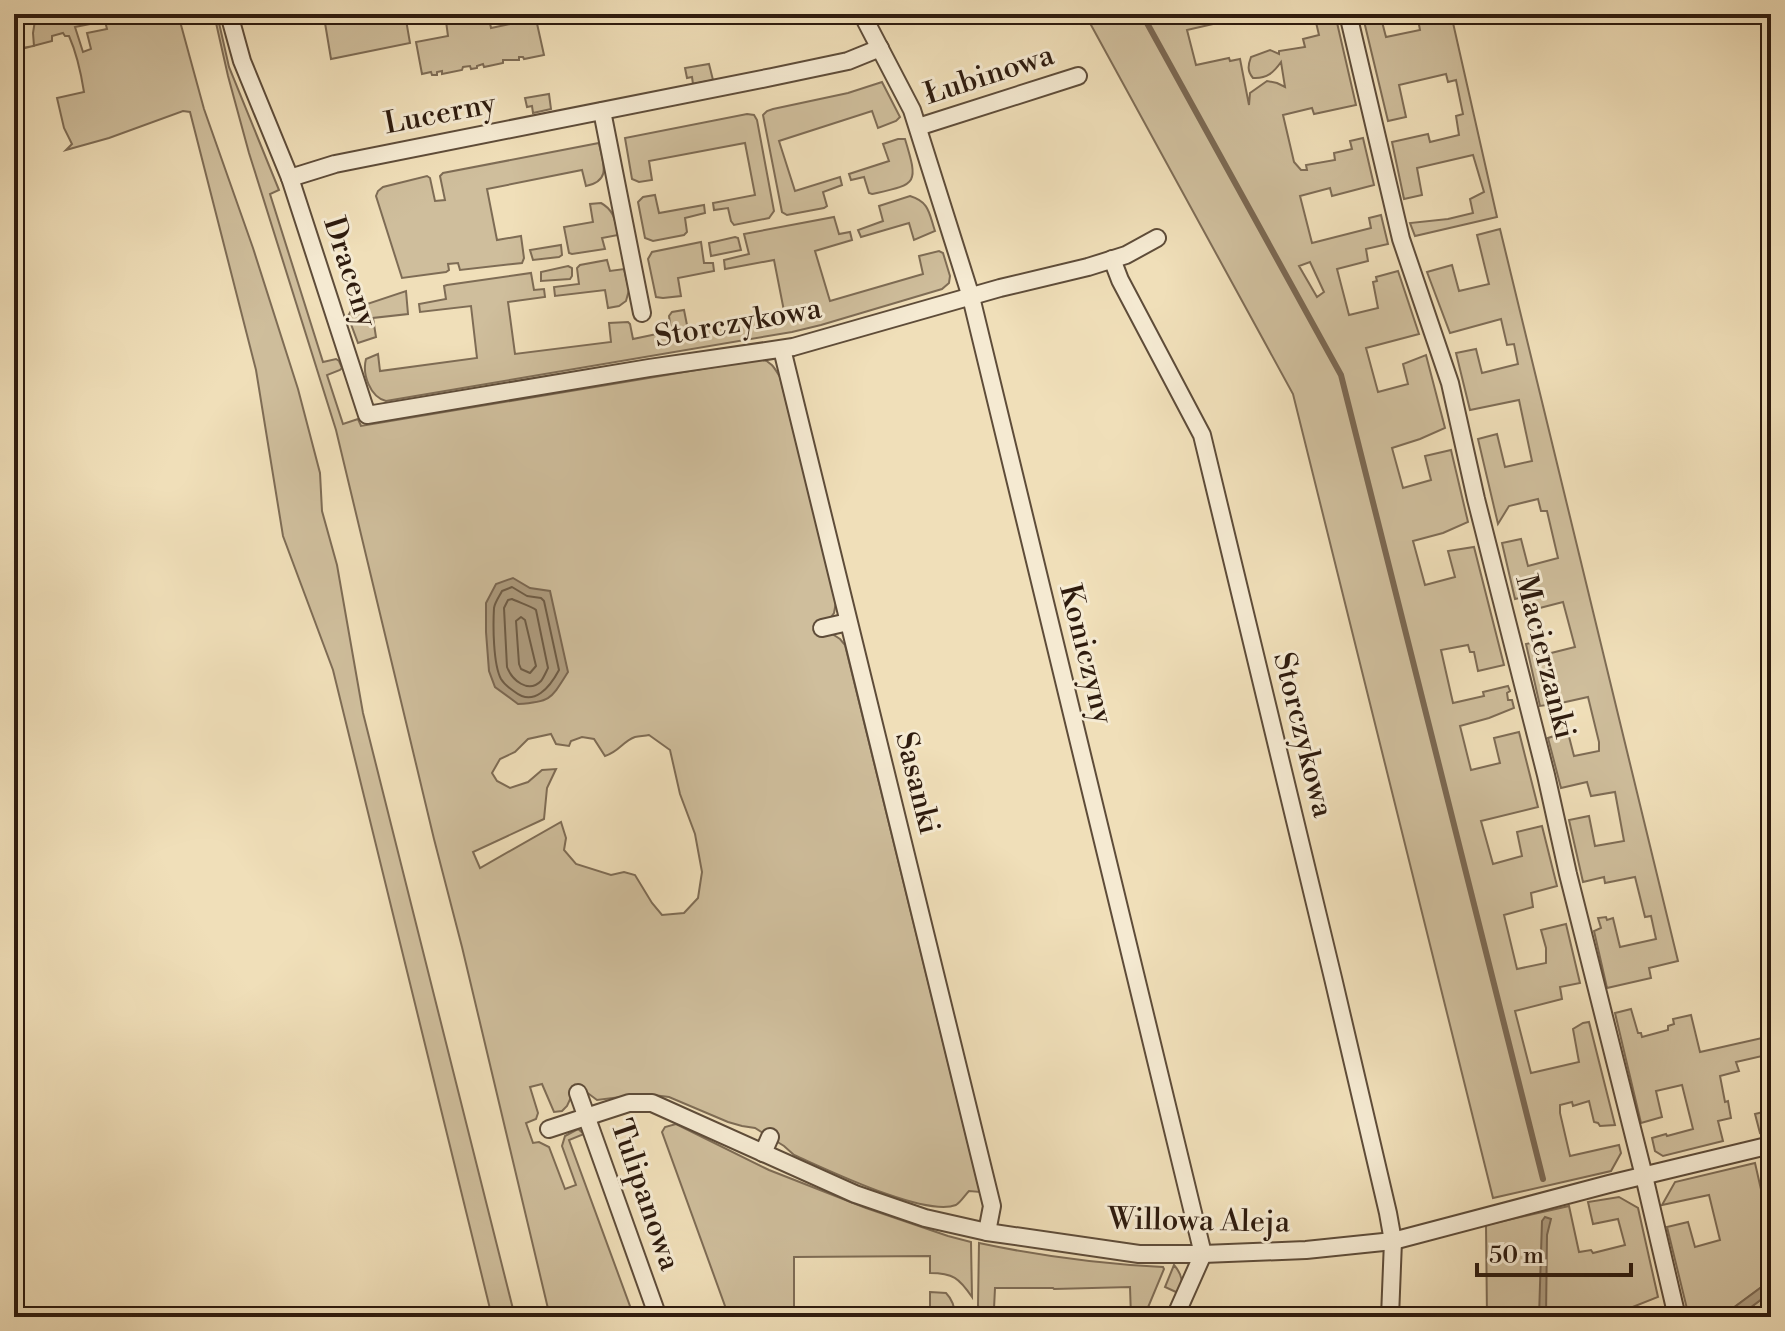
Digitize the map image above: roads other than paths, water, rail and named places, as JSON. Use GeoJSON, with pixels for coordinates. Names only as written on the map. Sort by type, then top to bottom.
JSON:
{"type":"FeatureCollection","features":[{"type":"Feature","properties":{"kind":"street","name":"Draceny"},"geometry":{"type":"LineString","coordinates":[[229,14],[242,61],[290,178],[367,415]]}},
{"type":"Feature","properties":{"kind":"street","name":"Koniczyny"},"geometry":{"type":"LineString","coordinates":[[862,14],[912,110],[971,297],[1203,1254]]}},
{"type":"Feature","properties":{"kind":"street","name":"Macierzanki"},"geometry":{"type":"LineString","coordinates":[[1348,14],[1401,239],[1450,383],[1677,1317]]}},
{"type":"Feature","properties":{"kind":"street","name":"Lucerny"},"geometry":{"type":"LineString","coordinates":[[290,178],[335,164],[848,61],[880,48]]}},
{"type":"Feature","properties":{"kind":"street","name":"Łubinowa"},"geometry":{"type":"LineString","coordinates":[[918,127],[1078,76]]}},
{"type":"Feature","properties":{"kind":"street"},"geometry":{"type":"LineString","coordinates":[[602,111],[642,313]]}},
{"type":"Feature","properties":{"kind":"street","name":"Storczykowa"},"geometry":{"type":"LineString","coordinates":[[367,415],[782,349],[1126,255],[1157,238]]}},
{"type":"Feature","properties":{"kind":"street","name":"Storczykowa"},"geometry":{"type":"LineString","coordinates":[[1112,259],[1120,280],[1202,435],[1388,1213],[1393,1241],[1390,1317]]}},
{"type":"Feature","properties":{"kind":"street","name":"Sasanki"},"geometry":{"type":"LineString","coordinates":[[782,349],[992,1206],[987,1232]]}},
{"type":"Feature","properties":{"kind":"street"},"geometry":{"type":"LineString","coordinates":[[822,628],[848,622]]}},
{"type":"Feature","properties":{"kind":"street","name":"Tulipanowa"},"geometry":{"type":"LineString","coordinates":[[578,1093],[658,1317]]}},
{"type":"Feature","properties":{"kind":"street","name":"Willowa Aleja"},"geometry":{"type":"LineString","coordinates":[[549,1129],[629,1103],[652,1103],[855,1194],[925,1218],[987,1232],[1139,1254],[1306,1250],[1393,1241],[1771,1145]]}},
{"type":"Feature","properties":{"kind":"street"},"geometry":{"type":"LineString","coordinates":[[763,1153],[770,1137]]}},
{"type":"Feature","properties":{"kind":"street"},"geometry":{"type":"LineString","coordinates":[[1175,1317],[1203,1254]]}},
{"type":"Feature","properties":{"kind":"water"},"geometry":{"type":"Polygon","coordinates":[[[513,578],[530,588],[550,591],[568,672],[549,697],[537,702],[518,704],[495,687],[489,671],[486,603],[496,584],[513,578]]]}},
{"type":"Feature","properties":{"kind":"water"},"geometry":{"type":"Polygon","coordinates":[[[1545,1217],[1551,1219],[1547,1235],[1546,1317],[1539,1317],[1542,1221],[1545,1217]]]}},
{"type":"Feature","properties":{"kind":"water"},"geometry":{"type":"Polygon","coordinates":[[[1771,1280],[1771,1292],[1738,1317],[1721,1317],[1771,1280]]]}},
{"type":"Feature","properties":{"kind":"waterway"},"geometry":{"type":"LineString","coordinates":[[1142,14],[1341,375],[1543,1179]]}}]}
